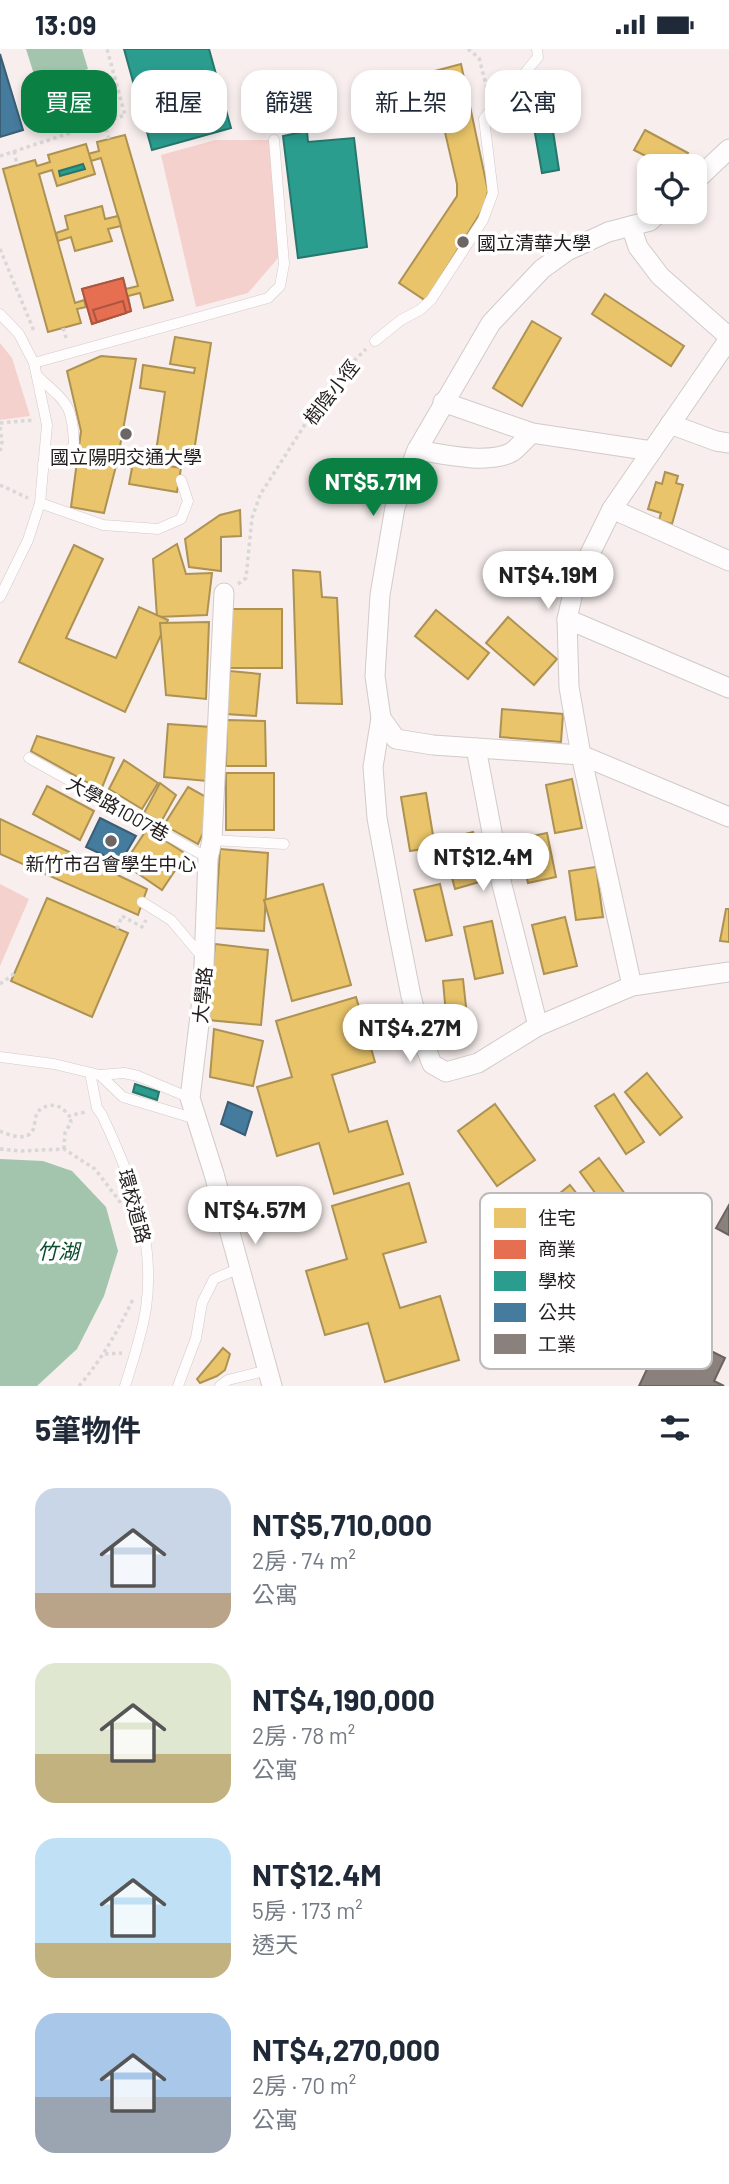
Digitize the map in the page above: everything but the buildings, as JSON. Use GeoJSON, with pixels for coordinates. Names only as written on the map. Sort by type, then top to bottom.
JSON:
{"type":"FeatureCollection","features":[{"type":"Feature","properties":{"kind":"street"},"geometry":{"type":"LineString","coordinates":[[707,170],[729,149]]}},
{"type":"Feature","properties":{"kind":"street"},"geometry":{"type":"LineString","coordinates":[[639,224],[608,232],[567,251],[542,268],[491,323],[417,450],[395,507],[380,594],[375,676],[381,718],[373,767],[377,818],[422,1041],[432,1064],[446,1072],[478,1063],[538,1026],[632,986],[729,972]]}},
{"type":"Feature","properties":{"kind":"street"},"geometry":{"type":"LineString","coordinates":[[631,226],[638,247],[660,276],[729,338],[612,509],[575,584],[567,619],[569,687],[581,755],[632,986]]}},
{"type":"Feature","properties":{"kind":"street"},"geometry":{"type":"LineString","coordinates":[[443,402],[533,433],[652,451]]}},
{"type":"Feature","properties":{"kind":"street"},"geometry":{"type":"LineString","coordinates":[[670,424],[729,443]]}},
{"type":"Feature","properties":{"kind":"street"},"geometry":{"type":"LineString","coordinates":[[417,450],[495,457],[512,451],[533,433]]}},
{"type":"Feature","properties":{"kind":"street"},"geometry":{"type":"LineString","coordinates":[[612,509],[729,561]]}},
{"type":"Feature","properties":{"kind":"street","name":"大學路"},"geometry":{"type":"LineString","coordinates":[[224,593],[205,960],[190,1098],[214,1174],[270,1378]]}},
{"type":"Feature","properties":{"kind":"street"},"geometry":{"type":"LineString","coordinates":[[567,619],[729,688]]}},
{"type":"Feature","properties":{"kind":"street"},"geometry":{"type":"LineString","coordinates":[[381,718],[396,739],[433,745],[581,755],[729,817]]}},
{"type":"Feature","properties":{"kind":"street"},"geometry":{"type":"LineString","coordinates":[[476,748],[502,885],[538,1026]]}},
{"type":"Feature","properties":{"kind":"lane"},"geometry":{"type":"LineString","coordinates":[[527,70],[538,57],[537,49]]}},
{"type":"Feature","properties":{"kind":"lane"},"geometry":{"type":"LineString","coordinates":[[375,341],[431,300],[483,220],[493,193],[486,133]]}},
{"type":"Feature","properties":{"kind":"lane"},"geometry":{"type":"LineString","coordinates":[[34,363],[268,298],[279,286],[285,264],[274,140]]}},
{"type":"Feature","properties":{"kind":"lane"},"geometry":{"type":"LineString","coordinates":[[0,314],[19,334],[34,363],[47,425],[40,503],[28,540],[0,597]]}},
{"type":"Feature","properties":{"kind":"lane"},"geometry":{"type":"LineString","coordinates":[[36,375],[66,402],[73,422],[74,446],[61,456],[43,464]]}},
{"type":"Feature","properties":{"kind":"lane"},"geometry":{"type":"LineString","coordinates":[[40,503],[103,525],[158,529],[181,519],[188,501],[181,480]]}},
{"type":"Feature","properties":{"kind":"lane","name":"大學路1007巷"},"geometry":{"type":"LineString","coordinates":[[29,758],[210,849]]}},
{"type":"Feature","properties":{"kind":"lane"},"geometry":{"type":"LineString","coordinates":[[210,849],[284,844]]}},
{"type":"Feature","properties":{"kind":"lane"},"geometry":{"type":"LineString","coordinates":[[146,905],[171,920],[205,960]]}},
{"type":"Feature","properties":{"kind":"lane"},"geometry":{"type":"LineString","coordinates":[[0,1057],[95,1074],[124,1073],[138,1076],[190,1098]]}},
{"type":"Feature","properties":{"kind":"lane"},"geometry":{"type":"LineString","coordinates":[[95,1074],[124,1097],[196,1119]]}},
{"type":"Feature","properties":{"kind":"lane","name":"環校道路"},"geometry":{"type":"LineString","coordinates":[[95,1074],[97,1108],[129,1174],[146,1237],[149,1266],[146,1307],[125,1386]]}},
{"type":"Feature","properties":{"kind":"lane"},"geometry":{"type":"LineString","coordinates":[[178,1386],[196,1338],[202,1303],[214,1279],[240,1268]]}},
{"type":"Feature","properties":{"kind":"lane"},"geometry":{"type":"LineString","coordinates":[[220,1386],[228,1380],[270,1378]]}},
{"type":"Feature","properties":{"kind":"path"},"geometry":{"type":"LineString","coordinates":[[107,49],[113,70]]}},
{"type":"Feature","properties":{"kind":"path"},"geometry":{"type":"LineString","coordinates":[[468,49],[479,58],[485,83]]}},
{"type":"Feature","properties":{"kind":"path"},"geometry":{"type":"LineString","coordinates":[[117,86],[125,115],[117,118]]}},
{"type":"Feature","properties":{"kind":"path"},"geometry":{"type":"LineString","coordinates":[[0,156],[70,133]]}},
{"type":"Feature","properties":{"kind":"path"},"geometry":{"type":"LineString","coordinates":[[107,133],[109,139]]}},
{"type":"Feature","properties":{"kind":"path"},"geometry":{"type":"LineString","coordinates":[[14,151],[17,165]]}},
{"type":"Feature","properties":{"kind":"path"},"geometry":{"type":"LineString","coordinates":[[0,249],[46,360]]}},
{"type":"Feature","properties":{"kind":"path","name":"樹陰小徑"},"geometry":{"type":"LineString","coordinates":[[224,593],[246,578],[252,518],[269,479],[320,401],[340,375],[375,341]]}},
{"type":"Feature","properties":{"kind":"path"},"geometry":{"type":"LineString","coordinates":[[0,451],[0,425],[45,416]]}},
{"type":"Feature","properties":{"kind":"path"},"geometry":{"type":"LineString","coordinates":[[0,485],[40,503]]}},
{"type":"Feature","properties":{"kind":"path"},"geometry":{"type":"LineString","coordinates":[[117,929],[121,916],[142,927],[146,905]]}},
{"type":"Feature","properties":{"kind":"path"},"geometry":{"type":"LineString","coordinates":[[0,984],[15,974]]}},
{"type":"Feature","properties":{"kind":"path"},"geometry":{"type":"LineString","coordinates":[[0,1131],[20,1137],[27,1135],[32,1131],[37,1112],[50,1105],[58,1106],[65,1110],[71,1122],[65,1133],[64,1149]]}},
{"type":"Feature","properties":{"kind":"path"},"geometry":{"type":"LineString","coordinates":[[69,1116],[97,1108]]}},
{"type":"Feature","properties":{"kind":"path"},"geometry":{"type":"LineString","coordinates":[[0,1149],[64,1149],[95,1169],[125,1208]]}},
{"type":"Feature","properties":{"kind":"path"},"geometry":{"type":"LineString","coordinates":[[79,1386],[105,1354],[134,1296]]}},
{"type":"Feature","properties":{"kind":"shaded area"},"geometry":{"type":"Polygon","coordinates":[[[215,140],[269,140],[279,257],[248,293],[196,307],[161,155],[215,140]]]}},
{"type":"Feature","properties":{"kind":"shaded area"},"geometry":{"type":"Polygon","coordinates":[[[0,343],[12,358],[30,416],[0,420],[0,343]]]}},
{"type":"Feature","properties":{"kind":"shaded area"},"geometry":{"type":"Polygon","coordinates":[[[0,884],[29,899],[0,966],[0,884]]]}},
{"type":"Feature","properties":{"kind":"water"},"geometry":{"type":"Polygon","coordinates":[[[26,49],[82,49],[88,69],[85,70],[33,70],[26,49]]]}},
{"type":"Feature","properties":{"kind":"water","name":"竹湖"},"geometry":{"type":"Polygon","coordinates":[[[0,1159],[43,1161],[72,1171],[106,1207],[118,1251],[104,1296],[77,1349],[37,1386],[0,1386],[0,1159]]]}},
{"type":"Feature","properties":{"kind":"place","name":"國立清華大學"},"geometry":{"type":"Point","coordinates":[463,242]}},
{"type":"Feature","properties":{"kind":"place","name":"國立陽明交通大學"},"geometry":{"type":"Point","coordinates":[126,434]}},
{"type":"Feature","properties":{"kind":"place","name":"新竹市召會學生中心"},"geometry":{"type":"Point","coordinates":[111,841]}}]}
